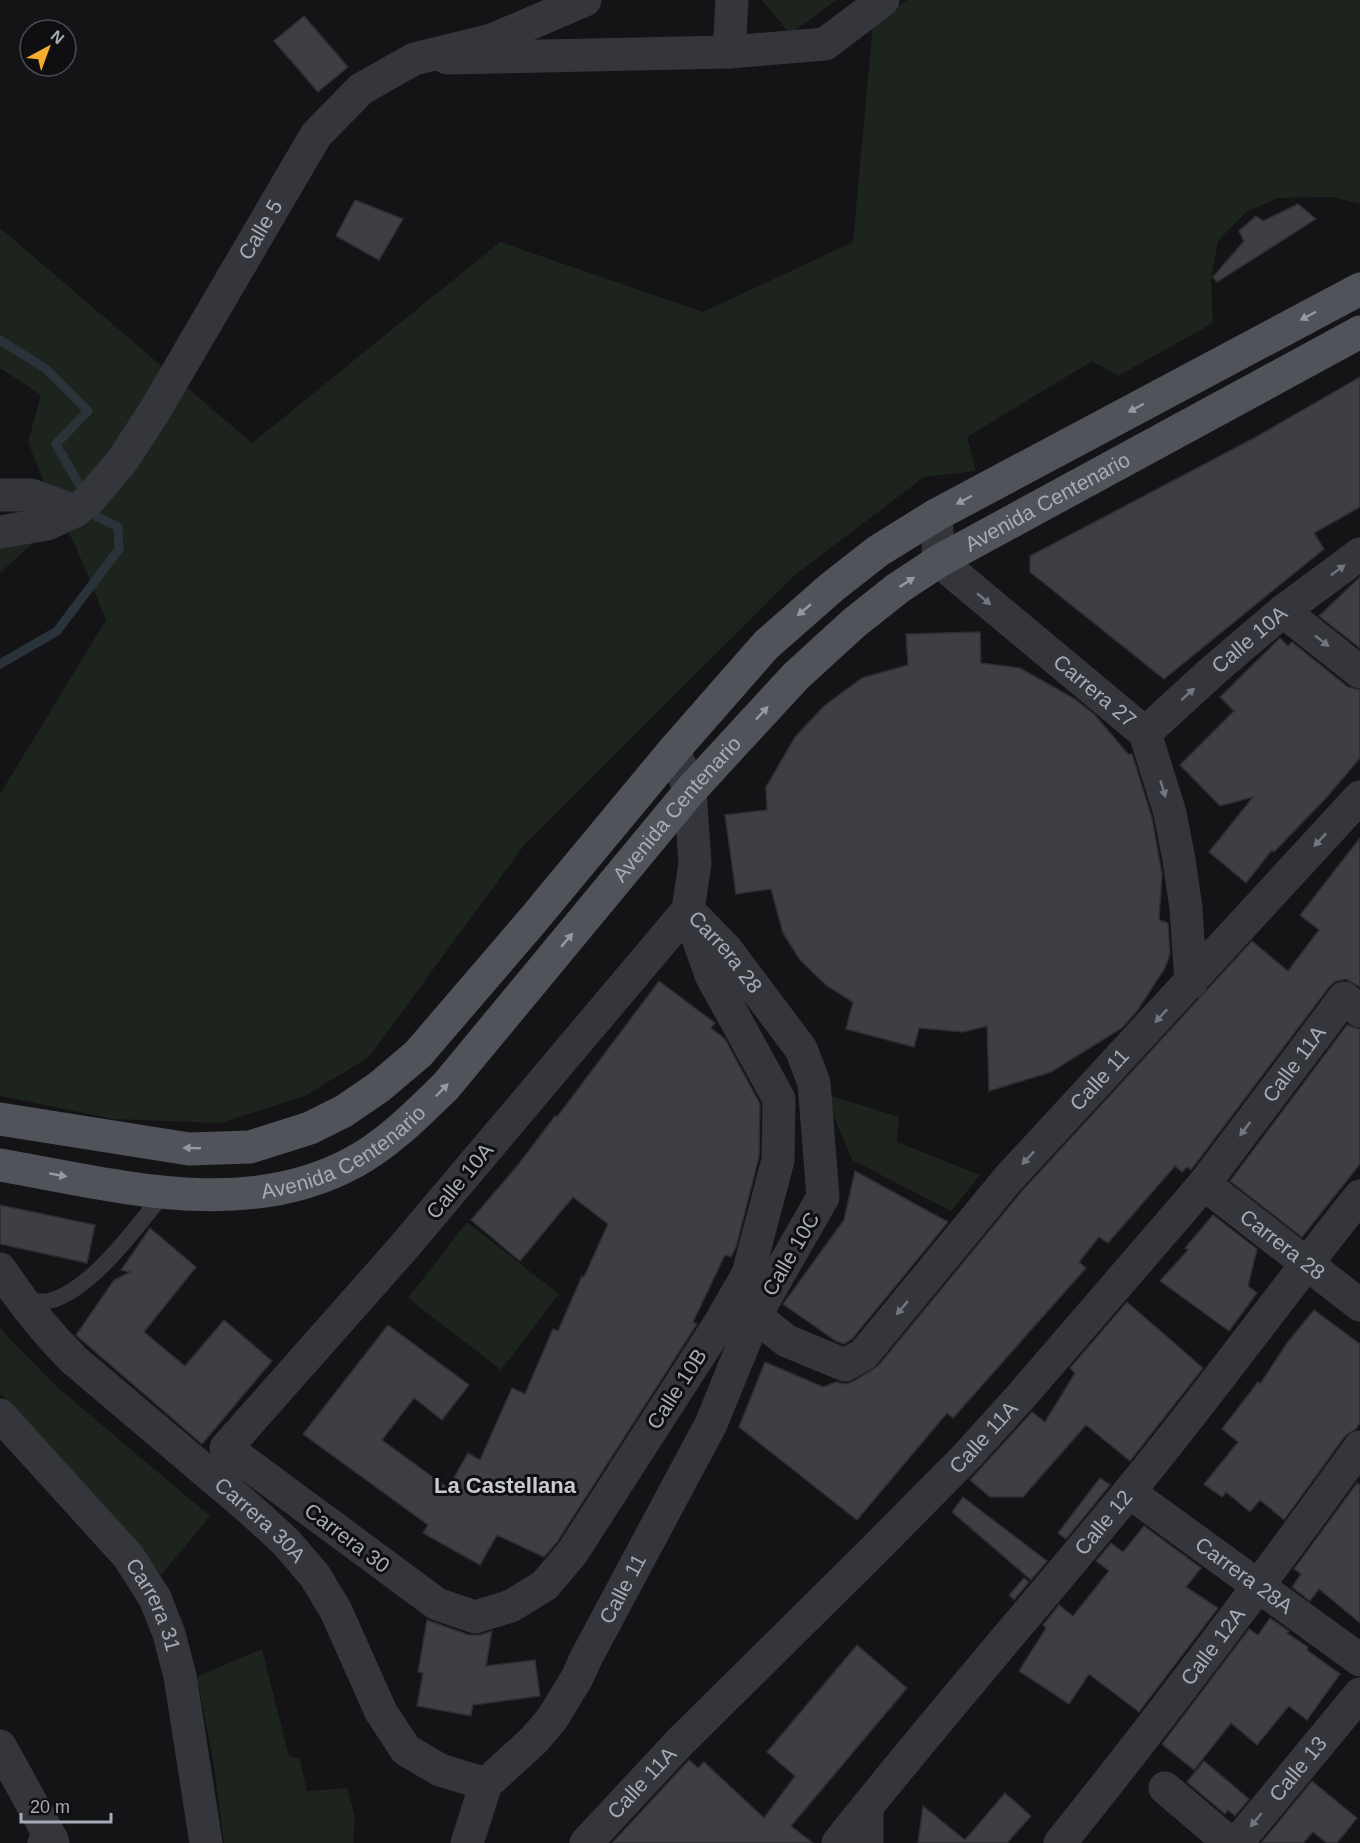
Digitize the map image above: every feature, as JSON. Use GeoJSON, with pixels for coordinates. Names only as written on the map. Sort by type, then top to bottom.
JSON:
{"type":"FeatureCollection","features":[{"type":"Feature","properties":{"kind":"main road","name":"Avenida Centenario"},"geometry":{"type":"LineString","coordinates":[[0,1119],[189,1149],[250,1147],[310,1128],[344,1111],[379,1087],[418,1054],[674,750],[766,645],[878,551],[936,515],[1360,289]]}},
{"type":"Feature","properties":{"kind":"main road","name":"Avenida Centenario"},"geometry":{"type":"LineString","coordinates":[[0,1165],[164,1193],[205,1196],[260,1192],[315,1180],[355,1162],[405,1125],[446,1086],[690,791],[796,676],[863,616],[898,588],[939,561],[1360,332]]}},
{"type":"Feature","properties":{"kind":"street","name":"Calle 5"},"geometry":{"type":"LineString","coordinates":[[0,532],[47,524],[75,511],[88,501],[122,461],[154,412],[316,135],[361,89],[414,59],[492,40],[585,0]]}},
{"type":"Feature","properties":{"kind":"street"},"geometry":{"type":"LineString","coordinates":[[729,52],[732,0]]}},
{"type":"Feature","properties":{"kind":"street"},"geometry":{"type":"LineString","coordinates":[[414,59],[729,52],[825,44],[883,0]]}},
{"type":"Feature","properties":{"kind":"street"},"geometry":{"type":"LineString","coordinates":[[0,495],[31,495],[75,511]]}},
{"type":"Feature","properties":{"kind":"street"},"geometry":{"type":"LineString","coordinates":[[936,515],[939,561]]}},
{"type":"Feature","properties":{"kind":"street","name":"Calle 10A"},"geometry":{"type":"LineString","coordinates":[[1145,733],[1283,611],[1360,554]]}},
{"type":"Feature","properties":{"kind":"street","name":"Carrera 27"},"geometry":{"type":"LineString","coordinates":[[939,561],[1145,733],[1170,813],[1179,860],[1186,908],[1191,983]]}},
{"type":"Feature","properties":{"kind":"street"},"geometry":{"type":"LineString","coordinates":[[1283,611],[1360,672]]}},
{"type":"Feature","properties":{"kind":"street"},"geometry":{"type":"LineString","coordinates":[[674,750],[690,791],[694,864],[688,910]]}},
{"type":"Feature","properties":{"kind":"street","name":"Calle 11"},"geometry":{"type":"LineString","coordinates":[[467,1843],[486,1784],[534,1740],[552,1719],[577,1678],[711,1424],[755,1316],[787,1341],[844,1365],[864,1354],[1008,1179],[1360,797]]}},
{"type":"Feature","properties":{"kind":"street","name":"Calle 10A"},"geometry":{"type":"LineString","coordinates":[[226,1448],[403,1248],[688,910]]}},
{"type":"Feature","properties":{"kind":"street","name":"Carrera 28"},"geometry":{"type":"LineString","coordinates":[[688,910],[726,949],[801,1049],[814,1083]]}},
{"type":"Feature","properties":{"kind":"street","name":"Carrera 28"},"geometry":{"type":"LineString","coordinates":[[688,910],[711,975],[779,1099]]}},
{"type":"Feature","properties":{"kind":"street","name":"Calle 11A"},"geometry":{"type":"LineString","coordinates":[[586,1843],[680,1742],[967,1456],[1204,1184],[1352,1005]]}},
{"type":"Feature","properties":{"kind":"street","name":"Calle 10C"},"geometry":{"type":"LineString","coordinates":[[755,1316],[823,1197],[814,1083]]}},
{"type":"Feature","properties":{"kind":"street","name":"Calle 10B"},"geometry":{"type":"LineString","coordinates":[[475,1617],[511,1606],[545,1585],[572,1553],[718,1326],[748,1274],[778,1160],[779,1099]]}},
{"type":"Feature","properties":{"kind":"street","name":"Carrera 28"},"geometry":{"type":"LineString","coordinates":[[1204,1184],[1360,1305]]}},
{"type":"Feature","properties":{"kind":"street","name":"Calle 12"},"geometry":{"type":"LineString","coordinates":[[838,1843],[1129,1492],[1306,1262],[1360,1196]]}},
{"type":"Feature","properties":{"kind":"street","name":"Carrera 30A"},"geometry":{"type":"LineString","coordinates":[[0,1269],[48,1334],[74,1360],[251,1510],[286,1542],[315,1576],[336,1611],[381,1712],[406,1750],[440,1770],[486,1784]]}},
{"type":"Feature","properties":{"kind":"street","name":"Carrera 31"},"geometry":{"type":"LineString","coordinates":[[0,1415],[128,1556],[155,1598],[169,1634],[180,1676],[206,1843]]}},
{"type":"Feature","properties":{"kind":"street","name":"Calle 12A"},"geometry":{"type":"LineString","coordinates":[[1060,1843],[1129,1757],[1259,1586],[1360,1447]]}},
{"type":"Feature","properties":{"kind":"street","name":"Carrera 30"},"geometry":{"type":"LineString","coordinates":[[226,1448],[437,1604],[475,1617]]}},
{"type":"Feature","properties":{"kind":"street","name":"Carrera 28A"},"geometry":{"type":"LineString","coordinates":[[1129,1492],[1360,1660]]}},
{"type":"Feature","properties":{"kind":"street","name":"Calle 13"},"geometry":{"type":"LineString","coordinates":[[1237,1843],[1360,1694]]}},
{"type":"Feature","properties":{"kind":"street"},"geometry":{"type":"LineString","coordinates":[[0,1746],[50,1842]]}},
{"type":"Feature","properties":{"kind":"street"},"geometry":{"type":"LineString","coordinates":[[1165,1788],[1230,1843]]}},
{"type":"Feature","properties":{"kind":"street"},"geometry":{"type":"LineString","coordinates":[[867,1807],[867,1843]]}},
{"type":"Feature","properties":{"kind":"lane"},"geometry":{"type":"LineString","coordinates":[[20,1299],[48,1302],[66,1294],[95,1273],[125,1241],[164,1193]]}},
{"type":"Feature","properties":{"kind":"shaded area"},"geometry":{"type":"Polygon","coordinates":[[[762,0],[836,0],[790,34],[762,0]]]}},
{"type":"Feature","properties":{"kind":"shaded area"},"geometry":{"type":"Polygon","coordinates":[[[907,0],[1360,0],[1360,204],[1332,197],[1278,198],[1246,212],[1218,241],[1211,279],[1213,323],[1118,376],[1092,361],[967,437],[976,471],[924,477],[796,574],[525,844],[369,1057],[305,1096],[220,1123],[113,1119],[0,1096],[0,794],[106,620],[74,542],[59,520],[28,442],[41,395],[0,368],[0,228],[252,443],[500,242],[703,312],[853,242],[873,24],[907,0]]]}},
{"type":"Feature","properties":{"kind":"shaded area"},"geometry":{"type":"Polygon","coordinates":[[[59,520],[0,573],[0,539],[59,520]]]}},
{"type":"Feature","properties":{"kind":"shaded area"},"geometry":{"type":"Polygon","coordinates":[[[825,1094],[899,1117],[897,1142],[980,1175],[951,1211],[852,1160],[825,1094]]]}},
{"type":"Feature","properties":{"kind":"shaded area"},"geometry":{"type":"Polygon","coordinates":[[[467,1222],[559,1294],[501,1370],[408,1298],[467,1222]]]}},
{"type":"Feature","properties":{"kind":"shaded area"},"geometry":{"type":"Polygon","coordinates":[[[0,1327],[58,1388],[210,1516],[161,1575],[105,1506],[0,1393],[0,1327]]]}},
{"type":"Feature","properties":{"kind":"shaded area"},"geometry":{"type":"Polygon","coordinates":[[[262,1649],[289,1756],[300,1759],[307,1791],[347,1788],[355,1817],[353,1843],[224,1843],[214,1766],[197,1677],[262,1649]]]}},
{"type":"Feature","properties":{"kind":"building"},"geometry":{"type":"Polygon","coordinates":[[[304,16],[348,67],[318,92],[274,41],[304,16]]]}},
{"type":"Feature","properties":{"kind":"building"},"geometry":{"type":"Polygon","coordinates":[[[355,200],[403,219],[379,260],[336,236],[355,200]]]}},
{"type":"Feature","properties":{"kind":"building"},"geometry":{"type":"Polygon","coordinates":[[[1298,204],[1316,219],[1217,282],[1213,277],[1244,241],[1239,231],[1256,216],[1263,221],[1298,204]]]}},
{"type":"Feature","properties":{"kind":"building"},"geometry":{"type":"Polygon","coordinates":[[[1360,377],[1360,507],[1314,533],[1324,549],[1164,679],[1030,572],[1030,556],[1256,437],[1360,377]]]}},
{"type":"Feature","properties":{"kind":"building"},"geometry":{"type":"Polygon","coordinates":[[[1360,577],[1360,648],[1319,616],[1360,577]]]}},
{"type":"Feature","properties":{"kind":"building"},"geometry":{"type":"Polygon","coordinates":[[[980,632],[981,663],[1020,668],[1075,699],[1095,715],[1128,754],[1132,754],[1152,818],[1162,874],[1159,920],[1168,923],[1170,954],[1165,968],[1137,1011],[1122,1028],[1051,1072],[989,1091],[987,1026],[963,1032],[919,1028],[914,1047],[846,1029],[853,1002],[827,986],[800,960],[783,933],[771,889],[736,894],[725,815],[767,810],[766,787],[795,737],[824,706],[862,678],[908,665],[906,634],[980,632]]]}},
{"type":"Feature","properties":{"kind":"building"},"geometry":{"type":"Polygon","coordinates":[[[1280,638],[1288,646],[1292,642],[1348,687],[1360,690],[1360,758],[1327,797],[1274,852],[1272,850],[1246,883],[1209,852],[1253,797],[1220,806],[1180,765],[1234,711],[1220,697],[1280,638]]]}},
{"type":"Feature","properties":{"kind":"building"},"geometry":{"type":"Polygon","coordinates":[[[1360,838],[1360,987],[1346,979],[1336,981],[1329,987],[1191,1170],[1187,1167],[1182,1172],[1175,1166],[1108,1243],[1099,1237],[1079,1262],[1086,1268],[953,1418],[947,1413],[857,1520],[739,1427],[765,1362],[823,1387],[836,1382],[846,1384],[854,1381],[878,1366],[1022,1191],[1252,941],[1288,971],[1319,930],[1300,915],[1360,838]]]}},
{"type":"Feature","properties":{"kind":"building"},"geometry":{"type":"Polygon","coordinates":[[[659,981],[715,1023],[711,1028],[725,1039],[760,1104],[759,1157],[736,1247],[731,1257],[725,1255],[693,1322],[697,1324],[557,1542],[544,1557],[497,1535],[480,1565],[423,1533],[428,1525],[303,1434],[388,1325],[469,1385],[442,1420],[414,1398],[382,1440],[448,1488],[468,1453],[480,1460],[512,1388],[525,1394],[553,1329],[558,1331],[608,1224],[573,1197],[520,1261],[471,1220],[518,1165],[555,1116],[557,1117],[659,981]]]}},
{"type":"Feature","properties":{"kind":"building"},"geometry":{"type":"Polygon","coordinates":[[[1347,1025],[1360,1029],[1360,1164],[1302,1237],[1230,1181],[1347,1025]]]}},
{"type":"Feature","properties":{"kind":"building"},"geometry":{"type":"Polygon","coordinates":[[[855,1171],[948,1222],[852,1339],[844,1344],[836,1341],[783,1304],[844,1220],[855,1171]]]}},
{"type":"Feature","properties":{"kind":"building"},"geometry":{"type":"Polygon","coordinates":[[[0,1205],[95,1225],[87,1263],[0,1244],[0,1205]]]}},
{"type":"Feature","properties":{"kind":"building"},"geometry":{"type":"Polygon","coordinates":[[[1213,1215],[1257,1249],[1248,1286],[1257,1293],[1229,1331],[1160,1281],[1188,1250],[1185,1248],[1213,1215]]]}},
{"type":"Feature","properties":{"kind":"building"},"geometry":{"type":"Polygon","coordinates":[[[150,1228],[196,1267],[144,1332],[185,1366],[224,1320],[272,1361],[202,1444],[76,1335],[114,1280],[130,1272],[121,1270],[150,1228]]]}},
{"type":"Feature","properties":{"kind":"building"},"geometry":{"type":"Polygon","coordinates":[[[1127,1302],[1203,1368],[1130,1461],[1086,1425],[1023,1497],[990,1497],[970,1480],[1032,1412],[1045,1422],[1075,1373],[1070,1368],[1127,1302]]]}},
{"type":"Feature","properties":{"kind":"building"},"geometry":{"type":"Polygon","coordinates":[[[1314,1310],[1360,1344],[1360,1423],[1356,1429],[1345,1436],[1284,1520],[1260,1500],[1250,1512],[1226,1492],[1222,1497],[1204,1484],[1238,1442],[1222,1429],[1258,1382],[1260,1384],[1287,1343],[1314,1310]]]}},
{"type":"Feature","properties":{"kind":"building"},"geometry":{"type":"Polygon","coordinates":[[[1100,1478],[1110,1485],[1066,1539],[1058,1533],[1100,1478]]]}},
{"type":"Feature","properties":{"kind":"building"},"geometry":{"type":"Polygon","coordinates":[[[1357,1483],[1360,1485],[1360,1623],[1319,1589],[1310,1601],[1292,1587],[1301,1574],[1294,1569],[1357,1483]]]}},
{"type":"Feature","properties":{"kind":"building"},"geometry":{"type":"Polygon","coordinates":[[[963,1497],[1047,1561],[1031,1580],[952,1512],[963,1497]]]}},
{"type":"Feature","properties":{"kind":"building"},"geometry":{"type":"Polygon","coordinates":[[[1144,1526],[1201,1568],[1186,1587],[1218,1608],[1139,1712],[1089,1674],[1069,1704],[1019,1671],[1046,1628],[1043,1625],[1059,1605],[1073,1616],[1109,1571],[1096,1561],[1111,1543],[1123,1552],[1144,1526]]]}},
{"type":"Feature","properties":{"kind":"building"},"geometry":{"type":"Polygon","coordinates":[[[1024,1578],[1029,1582],[1014,1600],[1009,1595],[1024,1578]]]}},
{"type":"Feature","properties":{"kind":"building"},"geometry":{"type":"Polygon","coordinates":[[[1270,1618],[1308,1647],[1307,1650],[1340,1674],[1307,1720],[1289,1706],[1257,1745],[1231,1723],[1194,1770],[1162,1744],[1249,1629],[1258,1635],[1270,1618]]]}},
{"type":"Feature","properties":{"kind":"building"},"geometry":{"type":"Polygon","coordinates":[[[427,1620],[469,1635],[480,1635],[492,1631],[486,1666],[535,1660],[540,1696],[473,1705],[471,1716],[417,1706],[423,1673],[418,1672],[427,1620]]]}},
{"type":"Feature","properties":{"kind":"building"},"geometry":{"type":"Polygon","coordinates":[[[857,1645],[907,1688],[791,1826],[813,1843],[612,1843],[689,1760],[698,1768],[704,1762],[764,1818],[795,1776],[767,1752],[857,1645]]]}},
{"type":"Feature","properties":{"kind":"building"},"geometry":{"type":"Polygon","coordinates":[[[1204,1761],[1249,1799],[1235,1816],[1228,1810],[1225,1814],[1187,1782],[1204,1761]]]}},
{"type":"Feature","properties":{"kind":"building"},"geometry":{"type":"Polygon","coordinates":[[[1312,1781],[1357,1818],[1337,1843],[1327,1843],[1313,1832],[1303,1843],[1261,1843],[1312,1781]]]}},
{"type":"Feature","properties":{"kind":"building"},"geometry":{"type":"Polygon","coordinates":[[[1005,1793],[1031,1816],[1007,1843],[918,1843],[923,1806],[965,1840],[1005,1793]]]}},
{"type":"Feature","properties":{"kind":"waterway"},"geometry":{"type":"LineString","coordinates":[[0,340],[46,369],[88,411],[56,444],[85,495]]}},
{"type":"Feature","properties":{"kind":"waterway"},"geometry":{"type":"LineString","coordinates":[[0,664],[57,631],[119,549],[118,527],[96,516],[91,507]]}},
{"type":"Feature","properties":{"kind":"district","name":"La Castellana"},"geometry":{"type":"Point","coordinates":[505,1485]}}]}
